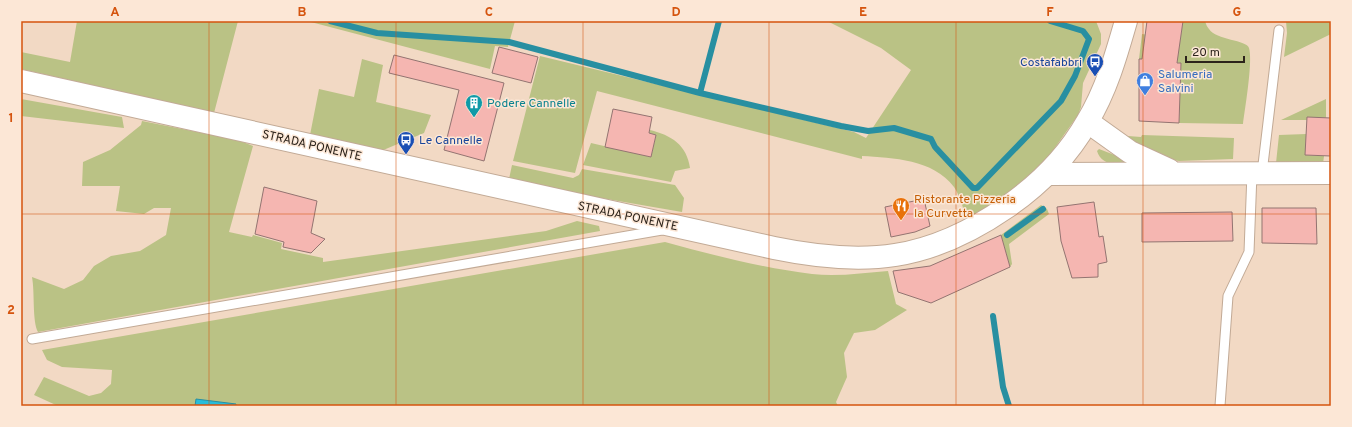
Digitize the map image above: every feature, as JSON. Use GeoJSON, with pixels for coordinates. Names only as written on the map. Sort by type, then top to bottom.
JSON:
{"type":"FeatureCollection","features":[{"type":"Feature","properties":{"kind":"main road","name":"STRADA PONENTE"},"geometry":{"type":"LineString","coordinates":[[21,80],[679,227],[820,256],[858,258],[899,255],[942,243],[972,230],[1025,194],[1048,174],[1067,153],[1088,122],[1110,74],[1126,21]]}},
{"type":"Feature","properties":{"kind":"main road"},"geometry":{"type":"LineString","coordinates":[[1088,122],[1130,152],[1156,165],[1179,173]]}},
{"type":"Feature","properties":{"kind":"main road"},"geometry":{"type":"LineString","coordinates":[[1048,174],[1331,173]]}},
{"type":"Feature","properties":{"kind":"lane"},"geometry":{"type":"LineString","coordinates":[[1220,406],[1228,296],[1250,252],[1257,173],[1279,30]]}},
{"type":"Feature","properties":{"kind":"lane"},"geometry":{"type":"LineString","coordinates":[[32,339],[679,227]]}},
{"type":"Feature","properties":{"kind":"green space"},"geometry":{"type":"Polygon","coordinates":[[[77,21],[238,21],[214,113],[21,69],[21,52],[70,62],[77,21]]]}},
{"type":"Feature","properties":{"kind":"green space"},"geometry":{"type":"Polygon","coordinates":[[[307,21],[515,21],[508,47],[495,46],[490,69],[307,21]]]}},
{"type":"Feature","properties":{"kind":"green space"},"geometry":{"type":"Polygon","coordinates":[[[827,21],[1096,21],[1101,34],[1101,44],[1083,83],[1081,107],[1078,115],[1042,166],[969,225],[961,200],[954,187],[945,178],[924,165],[899,159],[862,156],[862,159],[597,91],[575,173],[513,161],[540,56],[854,132],[866,138],[911,70],[881,48],[827,21]]]}},
{"type":"Feature","properties":{"kind":"green space"},"geometry":{"type":"Polygon","coordinates":[[[1183,21],[1205,21],[1213,33],[1224,38],[1243,43],[1249,48],[1250,63],[1243,124],[1179,123],[1181,63],[1139,59],[1142,34],[1180,39],[1183,21]]]}},
{"type":"Feature","properties":{"kind":"green space"},"geometry":{"type":"Polygon","coordinates":[[[1286,21],[1331,21],[1331,34],[1284,57],[1287,33],[1286,21]]]}},
{"type":"Feature","properties":{"kind":"green space"},"geometry":{"type":"Polygon","coordinates":[[[362,59],[383,65],[376,102],[431,115],[424,133],[381,151],[310,135],[319,89],[354,97],[362,59]]]}},
{"type":"Feature","properties":{"kind":"green space"},"geometry":{"type":"Polygon","coordinates":[[[21,99],[122,117],[124,128],[21,116],[21,99]]]}},
{"type":"Feature","properties":{"kind":"green space"},"geometry":{"type":"Polygon","coordinates":[[[1326,99],[1326,118],[1307,117],[1307,120],[1281,120],[1326,99]]]}},
{"type":"Feature","properties":{"kind":"green space"},"geometry":{"type":"Polygon","coordinates":[[[142,121],[238,140],[253,146],[229,232],[252,237],[253,235],[282,243],[281,249],[323,258],[323,262],[546,231],[577,221],[599,226],[600,231],[38,332],[34,314],[32,277],[64,289],[83,280],[94,266],[111,256],[140,251],[166,235],[171,208],[154,208],[144,214],[116,211],[120,186],[82,186],[83,162],[110,150],[141,125],[142,121]]]}},
{"type":"Feature","properties":{"kind":"green space"},"geometry":{"type":"Polygon","coordinates":[[[650,130],[665,135],[677,142],[682,147],[688,160],[690,168],[675,171],[671,182],[583,165],[591,143],[651,157],[656,135],[649,133],[650,130]]]}},
{"type":"Feature","properties":{"kind":"green space"},"geometry":{"type":"Polygon","coordinates":[[[1306,134],[1306,155],[1324,156],[1323,164],[1276,163],[1279,135],[1306,134]]]}},
{"type":"Feature","properties":{"kind":"green space"},"geometry":{"type":"Polygon","coordinates":[[[1142,135],[1234,138],[1233,159],[1179,161],[1160,158],[1128,140],[1128,136],[1141,137],[1142,135]]]}},
{"type":"Feature","properties":{"kind":"green space"},"geometry":{"type":"Polygon","coordinates":[[[1099,149],[1143,166],[1123,166],[1104,161],[1097,151],[1099,149]]]}},
{"type":"Feature","properties":{"kind":"green space"},"geometry":{"type":"Polygon","coordinates":[[[512,165],[573,178],[579,175],[582,169],[675,185],[684,198],[682,212],[572,193],[509,179],[512,165]]]}},
{"type":"Feature","properties":{"kind":"green space"},"geometry":{"type":"Polygon","coordinates":[[[1041,205],[1047,209],[1049,214],[1009,244],[1012,264],[1010,267],[1001,235],[1041,205]]]}},
{"type":"Feature","properties":{"kind":"green space"},"geometry":{"type":"Polygon","coordinates":[[[665,242],[756,265],[812,274],[840,275],[888,271],[896,304],[907,310],[875,330],[854,333],[844,353],[847,377],[836,402],[838,406],[58,406],[34,395],[44,377],[89,396],[101,393],[111,384],[112,370],[62,367],[47,360],[42,350],[665,242]]]}},
{"type":"Feature","properties":{"kind":"water"},"geometry":{"type":"Polygon","coordinates":[[[196,399],[236,404],[236,406],[195,406],[196,399]]]}},
{"type":"Feature","properties":{"kind":"building"},"geometry":{"type":"Polygon","coordinates":[[[1147,21],[1183,21],[1177,63],[1181,63],[1179,123],[1139,121],[1139,59],[1142,59],[1147,21]]]}},
{"type":"Feature","properties":{"kind":"building"},"geometry":{"type":"Polygon","coordinates":[[[499,47],[538,57],[531,83],[492,73],[499,47]]]}},
{"type":"Feature","properties":{"kind":"building","name":"Podere Cannelle"},"geometry":{"type":"Polygon","coordinates":[[[394,55],[504,83],[484,161],[444,150],[459,90],[389,73],[394,55]]]}},
{"type":"Feature","properties":{"kind":"building"},"geometry":{"type":"Polygon","coordinates":[[[613,109],[652,117],[649,133],[656,135],[651,157],[605,147],[613,109]]]}},
{"type":"Feature","properties":{"kind":"building"},"geometry":{"type":"Polygon","coordinates":[[[1307,117],[1331,118],[1331,156],[1305,155],[1307,117]]]}},
{"type":"Feature","properties":{"kind":"building"},"geometry":{"type":"Polygon","coordinates":[[[264,187],[317,201],[311,233],[325,239],[311,253],[283,247],[284,242],[255,234],[264,187]]]}},
{"type":"Feature","properties":{"kind":"building","name":"Ristorante Pizzeria la Curvetta"},"geometry":{"type":"Polygon","coordinates":[[[924,199],[930,226],[915,232],[891,237],[885,207],[924,199]]]}},
{"type":"Feature","properties":{"kind":"building"},"geometry":{"type":"Polygon","coordinates":[[[1094,202],[1099,237],[1103,236],[1107,262],[1098,264],[1098,277],[1072,278],[1061,241],[1057,207],[1094,202]]]}},
{"type":"Feature","properties":{"kind":"building"},"geometry":{"type":"Polygon","coordinates":[[[1262,208],[1316,208],[1317,244],[1262,243],[1262,208]]]}},
{"type":"Feature","properties":{"kind":"building"},"geometry":{"type":"Polygon","coordinates":[[[1232,212],[1233,241],[1142,242],[1142,213],[1232,212]]]}},
{"type":"Feature","properties":{"kind":"building"},"geometry":{"type":"Polygon","coordinates":[[[1001,235],[1010,267],[931,303],[898,292],[893,271],[930,266],[1001,235]]]}},
{"type":"Feature","properties":{"kind":"waterway"},"geometry":{"type":"LineString","coordinates":[[330,21],[377,33],[509,42],[700,93],[841,126],[868,131],[894,128],[931,139],[935,147],[973,188],[977,188],[1061,101],[1075,76],[1089,39],[1083,31],[1050,21]]}},
{"type":"Feature","properties":{"kind":"waterway"},"geometry":{"type":"LineString","coordinates":[[700,93],[719,21]]}},
{"type":"Feature","properties":{"kind":"waterway"},"geometry":{"type":"LineString","coordinates":[[1007,235],[1043,209]]}},
{"type":"Feature","properties":{"kind":"waterway"},"geometry":{"type":"LineString","coordinates":[[993,316],[1003,387],[1009,406]]}},
{"type":"Feature","properties":{"kind":"place","name":"Costafabbri"},"geometry":{"type":"Point","coordinates":[1095,77]}},
{"type":"Feature","properties":{"kind":"place","name":"Salumeria Salvini"},"geometry":{"type":"Point","coordinates":[1145,96]}},
{"type":"Feature","properties":{"kind":"place","name":"Podere Cannelle"},"geometry":{"type":"Point","coordinates":[474,118]}},
{"type":"Feature","properties":{"kind":"place","name":"Le Cannelle"},"geometry":{"type":"Point","coordinates":[406,155]}},
{"type":"Feature","properties":{"kind":"place","name":"Ristorante Pizzeria la Curvetta"},"geometry":{"type":"Point","coordinates":[901,221]}}]}
